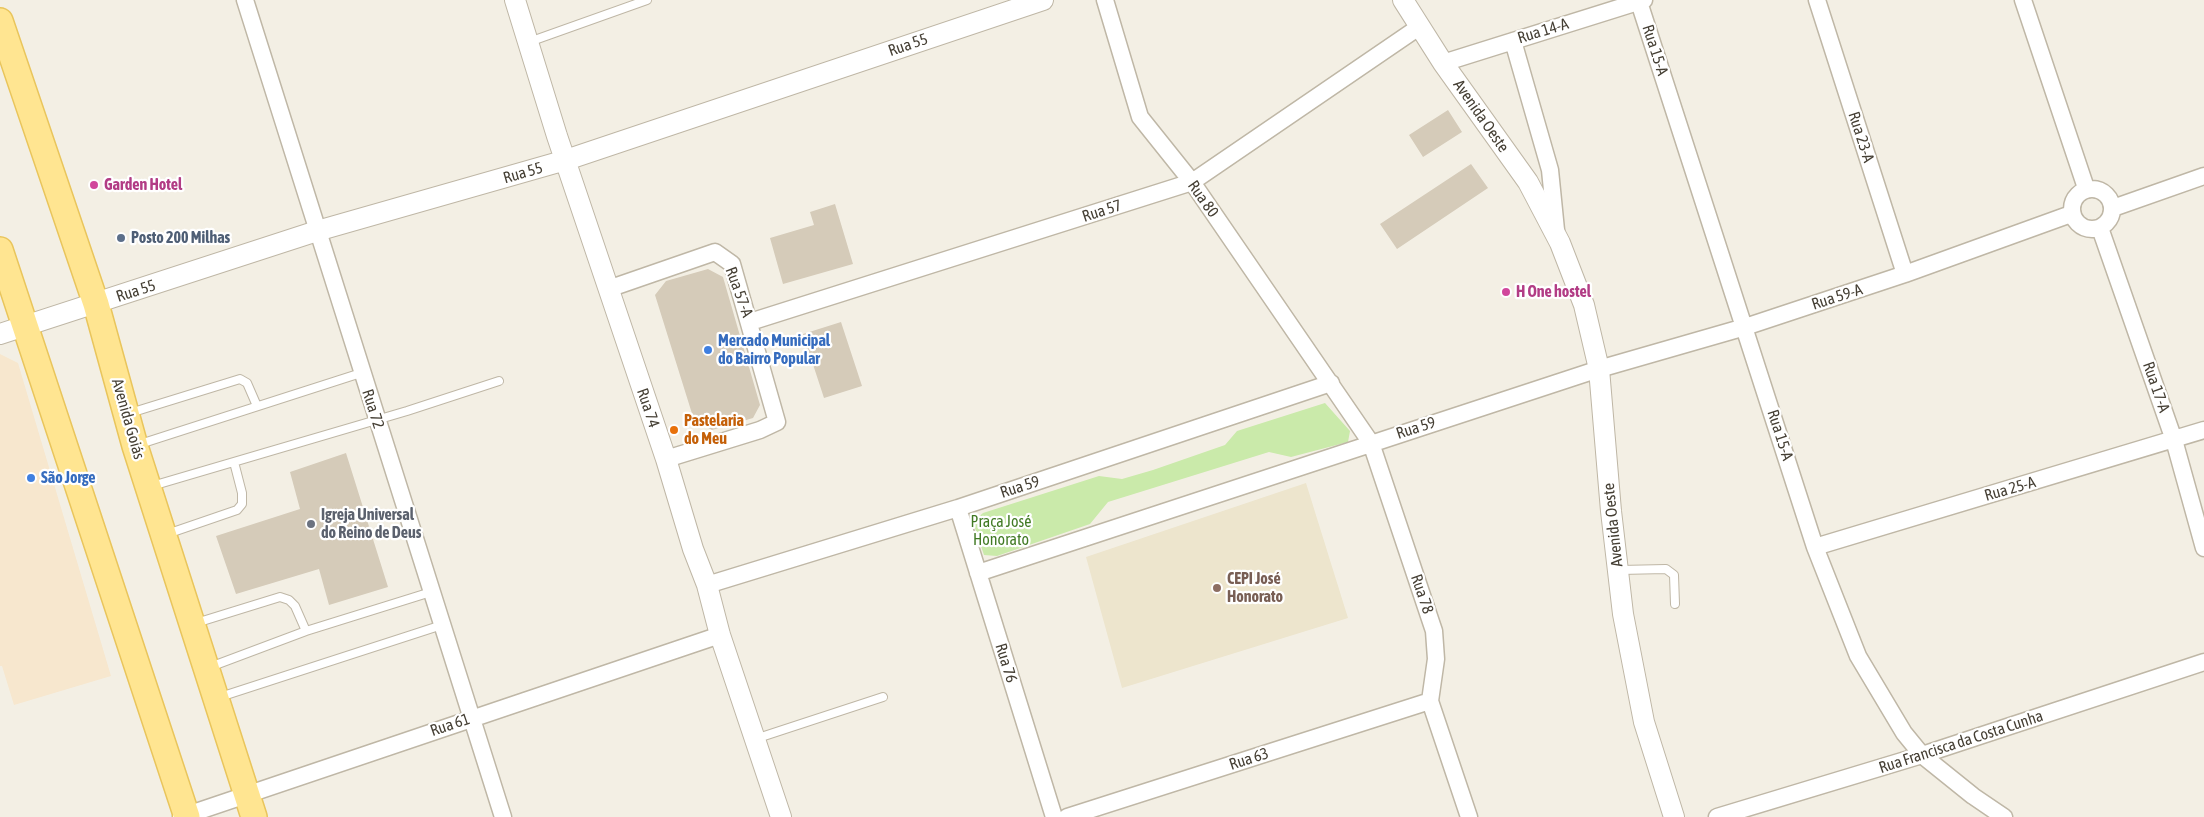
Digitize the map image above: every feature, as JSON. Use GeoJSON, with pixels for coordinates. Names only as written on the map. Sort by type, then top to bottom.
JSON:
{"type":"FeatureCollection","features":[{"type":"Feature","properties":{"kind":"main road","name":"Avenida Goiás"},"geometry":{"type":"LineString","coordinates":[[0,21],[96,304],[125,414],[254,817]]}},
{"type":"Feature","properties":{"kind":"main road"},"geometry":{"type":"LineString","coordinates":[[0,250],[185,816]]}},
{"type":"Feature","properties":{"kind":"street","name":"Rua 72"},"geometry":{"type":"LineString","coordinates":[[244,0],[503,817]]}},
{"type":"Feature","properties":{"kind":"street","name":"Rua 74"},"geometry":{"type":"LineString","coordinates":[[515,0],[608,289],[666,459],[693,549],[707,585],[720,635],[780,817]]}},
{"type":"Feature","properties":{"kind":"street","name":"Rua 55"},"geometry":{"type":"LineString","coordinates":[[0,334],[317,231],[566,160],[1043,0]]}},
{"type":"Feature","properties":{"kind":"street","name":"Rua 80"},"geometry":{"type":"LineString","coordinates":[[1105,0],[1140,116],[1192,182],[1331,383]]}},
{"type":"Feature","properties":{"kind":"street","name":"Avenida Oeste"},"geometry":{"type":"LineString","coordinates":[[1403,0],[1443,63],[1528,182],[1556,234],[1584,305],[1599,369],[1611,511],[1623,614],[1644,722],[1674,817]]}},
{"type":"Feature","properties":{"kind":"street","name":"Rua 23-A"},"geometry":{"type":"LineString","coordinates":[[1817,0],[1905,274]]}},
{"type":"Feature","properties":{"kind":"street"},"geometry":{"type":"LineString","coordinates":[[2023,0],[2086,188]]}},
{"type":"Feature","properties":{"kind":"street","name":"Rua 14-A"},"geometry":{"type":"LineString","coordinates":[[1443,63],[1641,1]]}},
{"type":"Feature","properties":{"kind":"street","name":"Rua 15-A"},"geometry":{"type":"LineString","coordinates":[[1641,1],[1815,547],[1858,656],[1904,733],[1922,755],[1973,796],[2004,817]]}},
{"type":"Feature","properties":{"kind":"street","name":"Rua 57"},"geometry":{"type":"LineString","coordinates":[[750,322],[1192,182],[1419,27]]}},
{"type":"Feature","properties":{"kind":"street","name":"Avenida Oeste"},"geometry":{"type":"LineString","coordinates":[[1513,41],[1550,170],[1556,234]]}},
{"type":"Feature","properties":{"kind":"street"},"geometry":{"type":"LineString","coordinates":[[2113,208],[2204,176]]}},
{"type":"Feature","properties":{"kind":"street"},"geometry":{"type":"LineString","coordinates":[[2086,188],[2106,193],[2113,208],[2110,220],[2100,228],[2082,228],[2071,214],[2074,196],[2086,188]]}},
{"type":"Feature","properties":{"kind":"street","name":"Rua 59-A"},"geometry":{"type":"LineString","coordinates":[[1599,369],[1746,327],[1905,274],[2071,214]]}},
{"type":"Feature","properties":{"kind":"street","name":"Rua 17-A"},"geometry":{"type":"LineString","coordinates":[[2100,228],[2174,440],[2204,548]]}},
{"type":"Feature","properties":{"kind":"street","name":"Rua 57-A"},"geometry":{"type":"LineString","coordinates":[[608,289],[715,252],[732,264],[777,422],[760,430],[666,459]]}},
{"type":"Feature","properties":{"kind":"street","name":"Rua 59"},"geometry":{"type":"LineString","coordinates":[[978,573],[1599,369]]}},
{"type":"Feature","properties":{"kind":"street","name":"Rua 78"},"geometry":{"type":"LineString","coordinates":[[1331,383],[1371,443],[1434,631],[1436,659],[1430,701],[1469,817]]}},
{"type":"Feature","properties":{"kind":"street","name":"Rua 59"},"geometry":{"type":"LineString","coordinates":[[707,585],[958,508],[1331,383]]}},
{"type":"Feature","properties":{"kind":"street","name":"Rua 25-A"},"geometry":{"type":"LineString","coordinates":[[1815,547],[2204,430]]}},
{"type":"Feature","properties":{"kind":"street","name":"Rua 76"},"geometry":{"type":"LineString","coordinates":[[958,508],[1054,817]]}},
{"type":"Feature","properties":{"kind":"street","name":"Rua 61"},"geometry":{"type":"LineString","coordinates":[[185,816],[246,793],[720,635]]}},
{"type":"Feature","properties":{"kind":"street","name":"Rua Francisca da Costa Cunha"},"geometry":{"type":"LineString","coordinates":[[1717,817],[1922,755],[2204,662]]}},
{"type":"Feature","properties":{"kind":"street","name":"Rua 63"},"geometry":{"type":"LineString","coordinates":[[1067,817],[1430,701]]}},
{"type":"Feature","properties":{"kind":"lane"},"geometry":{"type":"LineString","coordinates":[[528,42],[647,0]]}},
{"type":"Feature","properties":{"kind":"lane"},"geometry":{"type":"LineString","coordinates":[[135,446],[361,373]]}},
{"type":"Feature","properties":{"kind":"lane"},"geometry":{"type":"LineString","coordinates":[[125,414],[240,380],[247,383],[257,406]]}},
{"type":"Feature","properties":{"kind":"lane"},"geometry":{"type":"LineString","coordinates":[[148,487],[377,420],[499,381]]}},
{"type":"Feature","properties":{"kind":"lane"},"geometry":{"type":"LineString","coordinates":[[164,536],[237,510],[242,504],[242,493],[234,462]]}},
{"type":"Feature","properties":{"kind":"lane"},"geometry":{"type":"LineString","coordinates":[[1618,570],[1666,569],[1674,574],[1675,604]]}},
{"type":"Feature","properties":{"kind":"lane"},"geometry":{"type":"LineString","coordinates":[[206,668],[306,631],[431,592]]}},
{"type":"Feature","properties":{"kind":"lane"},"geometry":{"type":"LineString","coordinates":[[192,624],[280,598],[289,600],[295,606],[306,631]]}},
{"type":"Feature","properties":{"kind":"lane"},"geometry":{"type":"LineString","coordinates":[[215,698],[442,625]]}},
{"type":"Feature","properties":{"kind":"lane"},"geometry":{"type":"LineString","coordinates":[[755,740],[883,697]]}},
{"type":"Feature","properties":{"kind":"shaded area"},"geometry":{"type":"Polygon","coordinates":[[[0,354],[18,363],[111,676],[14,705],[2,666],[0,666],[0,354]]]}},
{"type":"Feature","properties":{"kind":"shaded area","name":"CEPI José Honorato"},"geometry":{"type":"Polygon","coordinates":[[[1306,483],[1348,618],[1122,688],[1086,557],[1306,483]]]}},
{"type":"Feature","properties":{"kind":"green space","name":"Praça José Honorato"},"geometry":{"type":"Polygon","coordinates":[[[1325,403],[1350,431],[1348,442],[1291,457],[1269,452],[1108,502],[1090,524],[997,556],[984,555],[973,522],[983,513],[1099,476],[1122,479],[1153,470],[1225,445],[1237,431],[1325,403]]]}},
{"type":"Feature","properties":{"kind":"building"},"geometry":{"type":"Polygon","coordinates":[[[1448,110],[1462,132],[1423,157],[1409,135],[1448,110]]]}},
{"type":"Feature","properties":{"kind":"building"},"geometry":{"type":"Polygon","coordinates":[[[1471,164],[1488,188],[1397,249],[1380,224],[1471,164]]]}},
{"type":"Feature","properties":{"kind":"building"},"geometry":{"type":"Polygon","coordinates":[[[835,204],[853,264],[783,284],[770,238],[814,225],[810,212],[835,204]]]}},
{"type":"Feature","properties":{"kind":"building","name":"Mercado Municipal do Bairro Popular"},"geometry":{"type":"Polygon","coordinates":[[[708,269],[723,277],[760,405],[753,418],[712,430],[694,420],[655,295],[666,281],[708,269]]]}},
{"type":"Feature","properties":{"kind":"building"},"geometry":{"type":"Polygon","coordinates":[[[841,322],[862,386],[824,398],[803,334],[841,322]]]}},
{"type":"Feature","properties":{"kind":"building","name":"Igreja Universal do Reino de Deus"},"geometry":{"type":"Polygon","coordinates":[[[346,453],[388,587],[329,605],[319,569],[236,594],[216,536],[300,509],[290,472],[346,453]]]}},
{"type":"Feature","properties":{"kind":"place","name":"Garden Hotel"},"geometry":{"type":"Point","coordinates":[94,185]}},
{"type":"Feature","properties":{"kind":"place","name":"Posto 200 Milhas"},"geometry":{"type":"Point","coordinates":[121,238]}},
{"type":"Feature","properties":{"kind":"place","name":"H One hostel"},"geometry":{"type":"Point","coordinates":[1506,292]}},
{"type":"Feature","properties":{"kind":"place","name":"Mercado Municipal do Bairro Popular"},"geometry":{"type":"Point","coordinates":[708,350]}},
{"type":"Feature","properties":{"kind":"place","name":"Pastelaria do Meu"},"geometry":{"type":"Point","coordinates":[674,430]}},
{"type":"Feature","properties":{"kind":"place","name":"São Jorge"},"geometry":{"type":"Point","coordinates":[31,478]}},
{"type":"Feature","properties":{"kind":"place","name":"Igreja Universal do Reino de Deus"},"geometry":{"type":"Point","coordinates":[311,524]}},
{"type":"Feature","properties":{"kind":"place","name":"CEPI José Honorato"},"geometry":{"type":"Point","coordinates":[1217,588]}}]}
